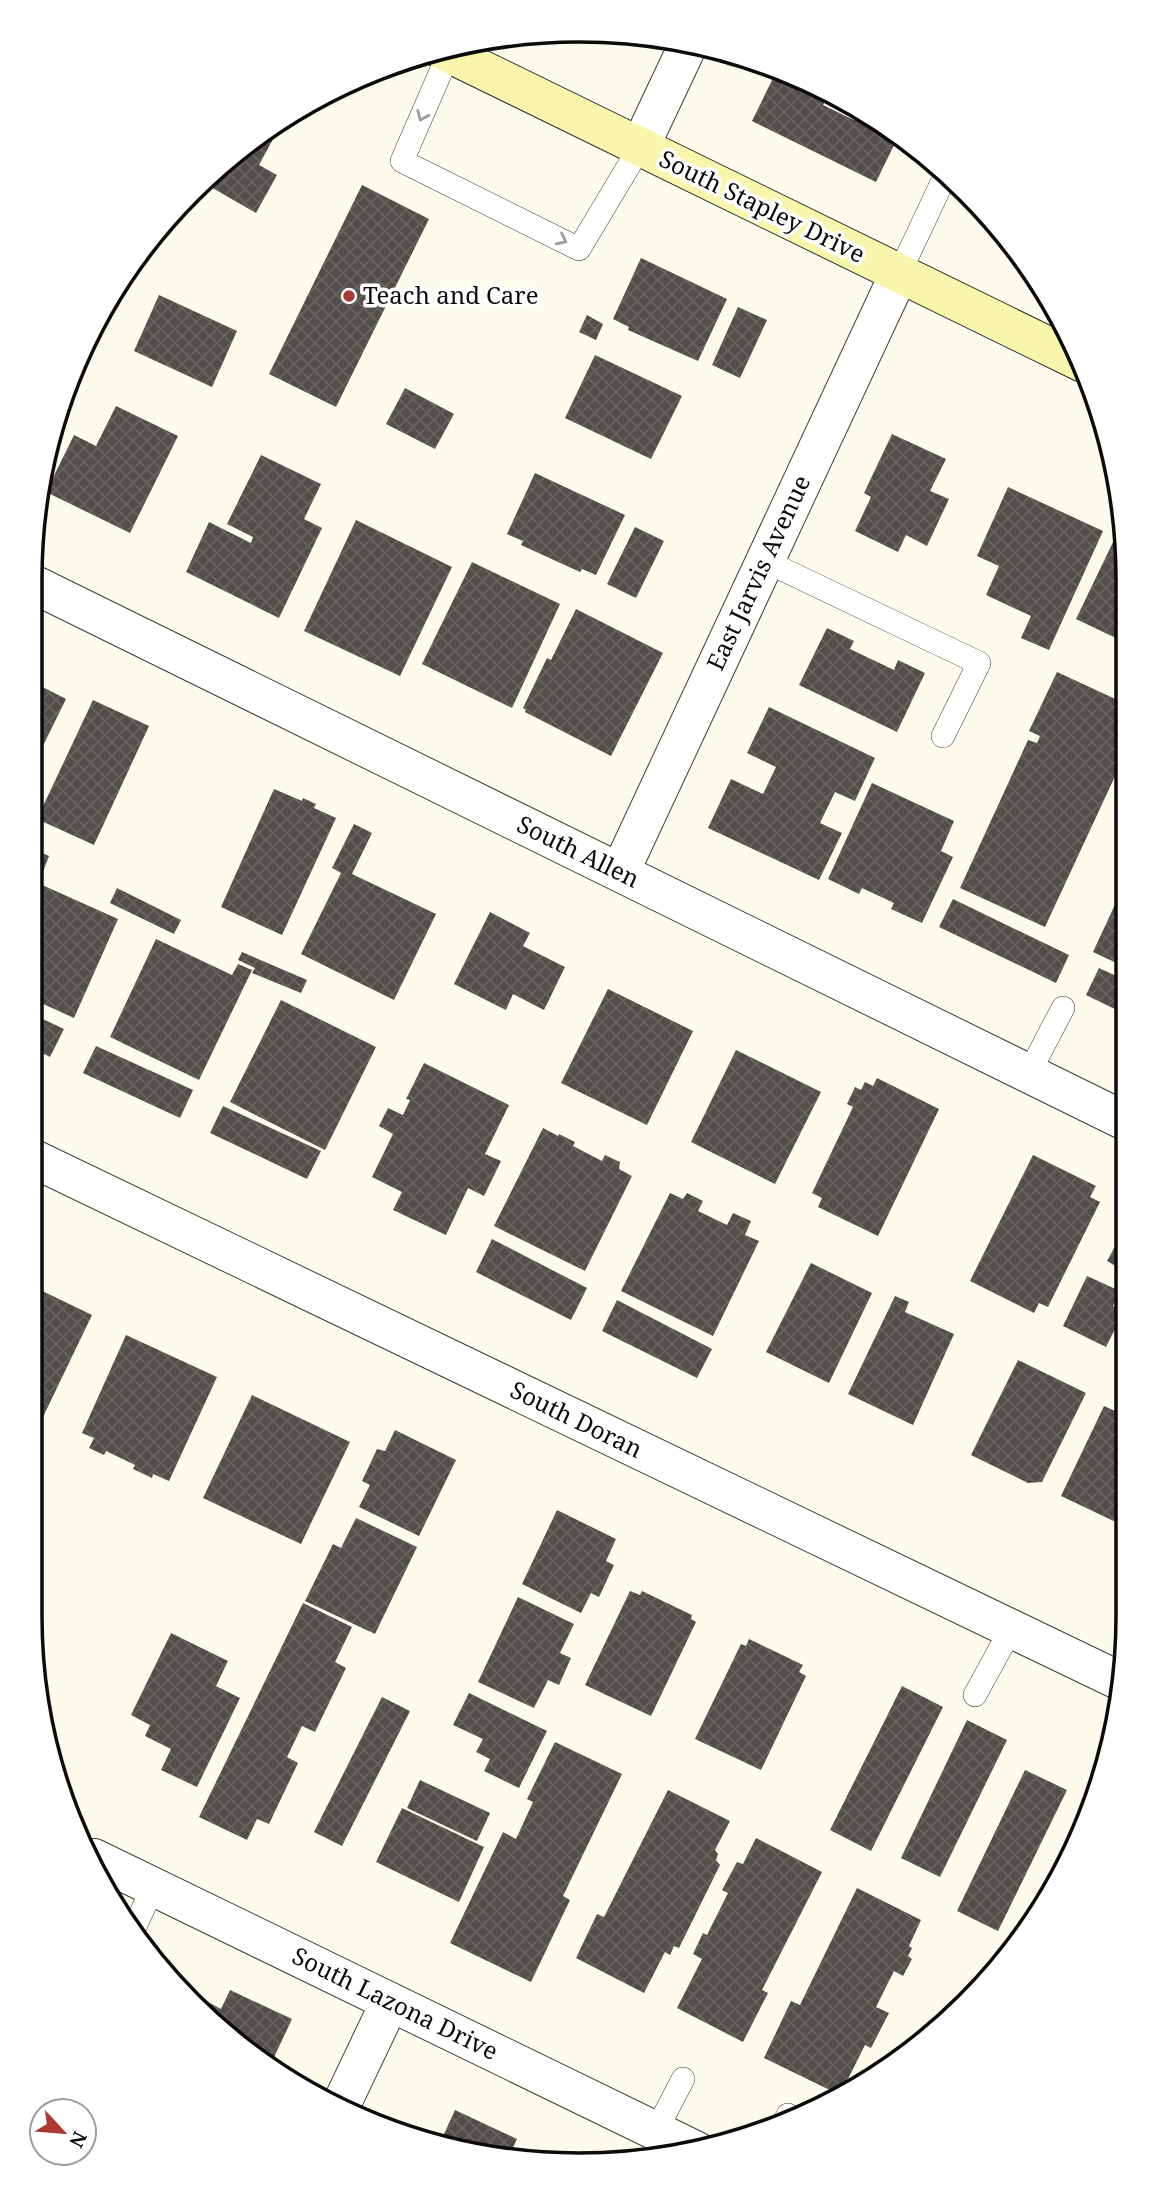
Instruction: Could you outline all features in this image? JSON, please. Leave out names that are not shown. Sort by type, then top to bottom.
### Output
[{"type":"main road","name":"South Stapley Drive","points":[[456,56],[1067,355]]},
{"type":"street","points":[[640,147],[685,52]]},
{"type":"street","name":"East Jarvis Avenue","points":[[620,872],[899,274]]},
{"type":"street","name":"South Allen","points":[[42,588],[1116,1116]]},
{"type":"street","name":"South Doran","points":[[42,1163],[1112,1677]]},
{"type":"street","name":"South Lazona Drive","points":[[101,1862],[390,2002],[669,2144]]},
{"type":"street","points":[[344,2099],[390,2002]]},
{"type":"lane","points":[[442,60],[402,161],[579,249],[640,147]]},
{"type":"lane","points":[[899,274],[942,183]]},
{"type":"lane","points":[[765,561],[979,663],[943,736]]},
{"type":"lane","points":[[1029,1073],[1063,1008]]},
{"type":"lane","points":[[975,1695],[1011,1629]]},
{"type":"lane","points":[[138,1921],[153,1887]]},
{"type":"lane","points":[[669,2144],[682,2079]]},
{"type":"building","points":[[773,78],[825,101],[823,105],[855,118],[894,145],[876,182],[752,121]]},
{"type":"building","points":[[274,138],[259,165],[277,175],[256,213],[212,187]]},
{"type":"building","name":"Teach and Care","points":[[362,185],[429,219],[336,407],[269,374]]},
{"type":"building","points":[[641,258],[727,299],[698,361],[628,330],[629,327],[613,319]]},
{"type":"building","points":[[159,295],[237,331],[212,387],[134,351]]},
{"type":"building","points":[[738,307],[767,320],[740,378],[712,365]]},
{"type":"building","points":[[587,315],[603,324],[596,340],[579,332]]},
{"type":"building","points":[[595,355],[682,396],[651,459],[565,418]]},
{"type":"building","points":[[405,388],[454,414],[435,449],[386,424]]},
{"type":"building","points":[[116,406],[178,436],[130,533],[49,494],[51,482],[74,435],[96,446]]},
{"type":"building","points":[[892,434],[946,459],[930,491],[949,499],[927,546],[906,535],[898,552],[855,531],[871,497],[864,493]]},
{"type":"building","points":[[261,455],[321,484],[304,519],[322,528],[279,618],[186,572],[209,522],[251,543],[253,537],[227,524]]},
{"type":"building","points":[[535,473],[625,515],[596,575],[582,569],[580,572],[521,545],[523,541],[507,534]]},
{"type":"building","points":[[1008,487],[1103,531],[1049,650],[1021,638],[1031,616],[986,595],[999,566],[977,556]]},
{"type":"building","points":[[356,520],[452,567],[400,676],[304,631]]},
{"type":"building","points":[[635,527],[664,541],[636,598],[607,584]]},
{"type":"building","points":[[1114,539],[1116,638],[1076,619]]},
{"type":"building","points":[[472,562],[560,604],[512,708],[422,664]]},
{"type":"building","points":[[576,609],[663,653],[611,756],[525,712],[523,708],[547,658],[551,660]]},
{"type":"building","points":[[827,628],[854,641],[850,649],[894,670],[898,660],[925,673],[897,732],[799,685]]},
{"type":"building","points":[[1057,672],[1116,699],[1116,774],[1045,927],[960,888],[1028,740],[1037,743],[1040,736],[1029,731]]},
{"type":"building","points":[[42,687],[66,699],[42,748]]},
{"type":"building","points":[[93,700],[149,726],[94,845],[42,821],[42,808]]},
{"type":"building","points":[[769,707],[875,758],[855,801],[835,792],[820,823],[842,833],[819,880],[708,828],[731,779],[763,794],[776,767],[747,753]]},
{"type":"building","points":[[872,783],[954,821],[941,851],[953,857],[922,923],[891,909],[894,903],[862,888],[859,894],[828,879]]},
{"type":"building","points":[[274,789],[316,804],[314,808],[336,818],[282,935],[221,907]]},
{"type":"building","points":[[354,824],[372,833],[352,874],[436,914],[394,1000],[301,954],[341,873],[332,868]]},
{"type":"building","points":[[42,853],[49,856],[42,872]]},
{"type":"building","points":[[42,885],[118,919],[74,1018],[42,1003]]},
{"type":"building","points":[[117,888],[181,920],[174,934],[110,903]]},
{"type":"building","points":[[953,899],[1069,955],[1056,983],[939,927]]},
{"type":"building","points":[[1116,902],[1116,963],[1093,952]]},
{"type":"building","points":[[490,912],[530,933],[523,946],[565,967],[544,1010],[513,994],[506,1010],[454,984]]},
{"type":"building","points":[[156,939],[232,975],[238,964],[252,970],[199,1080],[110,1037]]},
{"type":"building","points":[[242,952],[307,980],[301,993],[252,973],[255,968],[238,960]]},
{"type":"building","points":[[1099,968],[1116,976],[1116,1010],[1086,995]]},
{"type":"building","points":[[608,989],[693,1031],[647,1125],[561,1083]]},
{"type":"building","points":[[281,1000],[376,1047],[325,1150],[230,1102]]},
{"type":"building","points":[[42,1019],[64,1029],[50,1057],[42,1053]]},
{"type":"building","points":[[96,1046],[193,1090],[180,1118],[83,1073]]},
{"type":"building","points":[[736,1050],[821,1092],[775,1184],[691,1142]]},
{"type":"building","points":[[424,1063],[509,1105],[485,1154],[501,1161],[484,1196],[468,1188],[446,1235],[393,1210],[402,1192],[372,1177],[393,1134],[379,1126],[388,1108],[403,1115],[410,1100],[406,1099]]},
{"type":"building","points":[[877,1078],[939,1109],[878,1236],[818,1207],[822,1198],[812,1193],[853,1107],[847,1104],[855,1087],[861,1090],[865,1082],[873,1086]]},
{"type":"building","points":[[223,1106],[321,1151],[307,1179],[210,1133]]},
{"type":"building","points":[[543,1128],[575,1142],[573,1146],[602,1161],[605,1155],[620,1162],[619,1169],[632,1176],[585,1271],[494,1226]]},
{"type":"building","points":[[1033,1155],[1096,1186],[1090,1197],[1100,1202],[1048,1307],[1039,1303],[1034,1313],[970,1281]]},
{"type":"building","points":[[670,1193],[683,1199],[687,1193],[703,1201],[698,1211],[727,1225],[733,1213],[751,1221],[745,1235],[759,1241],[713,1336],[621,1291]]},
{"type":"building","points":[[492,1239],[587,1288],[571,1320],[476,1272]]},
{"type":"building","points":[[1116,1244],[1116,1266],[1107,1261]]},
{"type":"building","points":[[811,1263],[872,1293],[829,1383],[766,1352]]},
{"type":"building","points":[[1087,1276],[1116,1289],[1113,1306],[1116,1307],[1116,1327],[1106,1347],[1063,1326]]},
{"type":"building","points":[[42,1291],[92,1315],[42,1417]]},
{"type":"building","points":[[895,1296],[909,1302],[905,1312],[954,1334],[913,1425],[848,1394]]},
{"type":"building","points":[[617,1300],[712,1349],[697,1378],[602,1331]]},
{"type":"building","points":[[126,1335],[217,1377],[169,1481],[153,1474],[152,1478],[133,1469],[135,1465],[106,1451],[104,1455],[89,1448],[94,1438],[82,1433]]},
{"type":"building","points":[[1018,1360],[1086,1393],[1042,1482],[1028,1483],[971,1455]]},
{"type":"building","points":[[252,1395],[350,1442],[301,1544],[203,1498]]},
{"type":"building","points":[[1104,1406],[1116,1411],[1116,1522],[1061,1496]]},
{"type":"building","points":[[395,1430],[456,1460],[419,1536],[359,1507],[370,1485],[362,1481],[377,1449],[385,1451]]},
{"type":"building","points":[[557,1510],[616,1539],[606,1561],[614,1565],[599,1597],[591,1593],[581,1613],[522,1584]]},
{"type":"building","points":[[356,1518],[417,1547],[375,1634],[305,1601],[333,1544],[341,1548]]},
{"type":"building","points":[[630,1591],[640,1595],[642,1591],[692,1615],[691,1619],[696,1622],[651,1716],[585,1685]]},
{"type":"building","points":[[518,1597],[574,1624],[560,1653],[571,1658],[559,1685],[548,1680],[534,1708],[478,1682]]},
{"type":"building","points":[[303,1603],[352,1627],[335,1662],[346,1668],[315,1732],[302,1726],[287,1757],[298,1763],[269,1824],[257,1819],[247,1840],[199,1817]]},
{"type":"building","points":[[171,1633],[228,1661],[216,1686],[240,1698],[197,1787],[161,1770],[171,1749],[145,1736],[150,1725],[131,1715]]},
{"type":"building","points":[[749,1639],[803,1665],[799,1672],[806,1676],[761,1770],[695,1739],[741,1644],[746,1646]]},
{"type":"building","points":[[902,1686],[943,1707],[871,1851],[830,1830]]},
{"type":"building","points":[[469,1693],[547,1731],[519,1788],[484,1771],[490,1759],[476,1752],[483,1739],[453,1725]]},
{"type":"building","points":[[382,1697],[410,1711],[342,1846],[314,1832]]},
{"type":"building","points":[[967,1720],[1007,1740],[940,1877],[901,1858]]},
{"type":"building","points":[[555,1742],[622,1774],[563,1896],[570,1900],[531,1982],[450,1943],[503,1832],[516,1839],[533,1802],[527,1799]]},
{"type":"building","points":[[1025,1770],[1067,1790],[998,1931],[957,1911]]},
{"type":"building","points":[[420,1780],[490,1813],[477,1841],[407,1808]]},
{"type":"building","points":[[668,1790],[730,1821],[715,1850],[718,1854],[716,1860],[720,1865],[679,1948],[674,1946],[670,1955],[665,1952],[644,1993],[576,1958],[597,1914],[604,1917]]},
{"type":"building","points":[[402,1808],[484,1847],[459,1902],[376,1862]]},
{"type":"building","points":[[756,1838],[822,1872],[762,1990],[768,1993],[743,2042],[677,2008],[702,1959],[693,1954],[703,1933],[707,1935],[728,1893],[722,1890],[737,1862],[743,1864]]},
{"type":"building","points":[[857,1888],[921,1920],[909,1946],[912,1948],[908,1956],[912,1959],[903,1976],[894,1971],[876,2007],[889,2013],[871,2048],[865,2045],[847,2081],[830,2090],[764,2058],[791,2001],[800,2005]]},
{"type":"building","points":[[230,1990],[292,2019],[274,2057],[225,2020],[209,2005],[210,2003],[221,2009]]},
{"type":"building","points":[[455,2110],[517,2139],[513,2148],[443,2136]]},
{"type":"place","name":"Teach and Care","points":[[349,296]]}]
